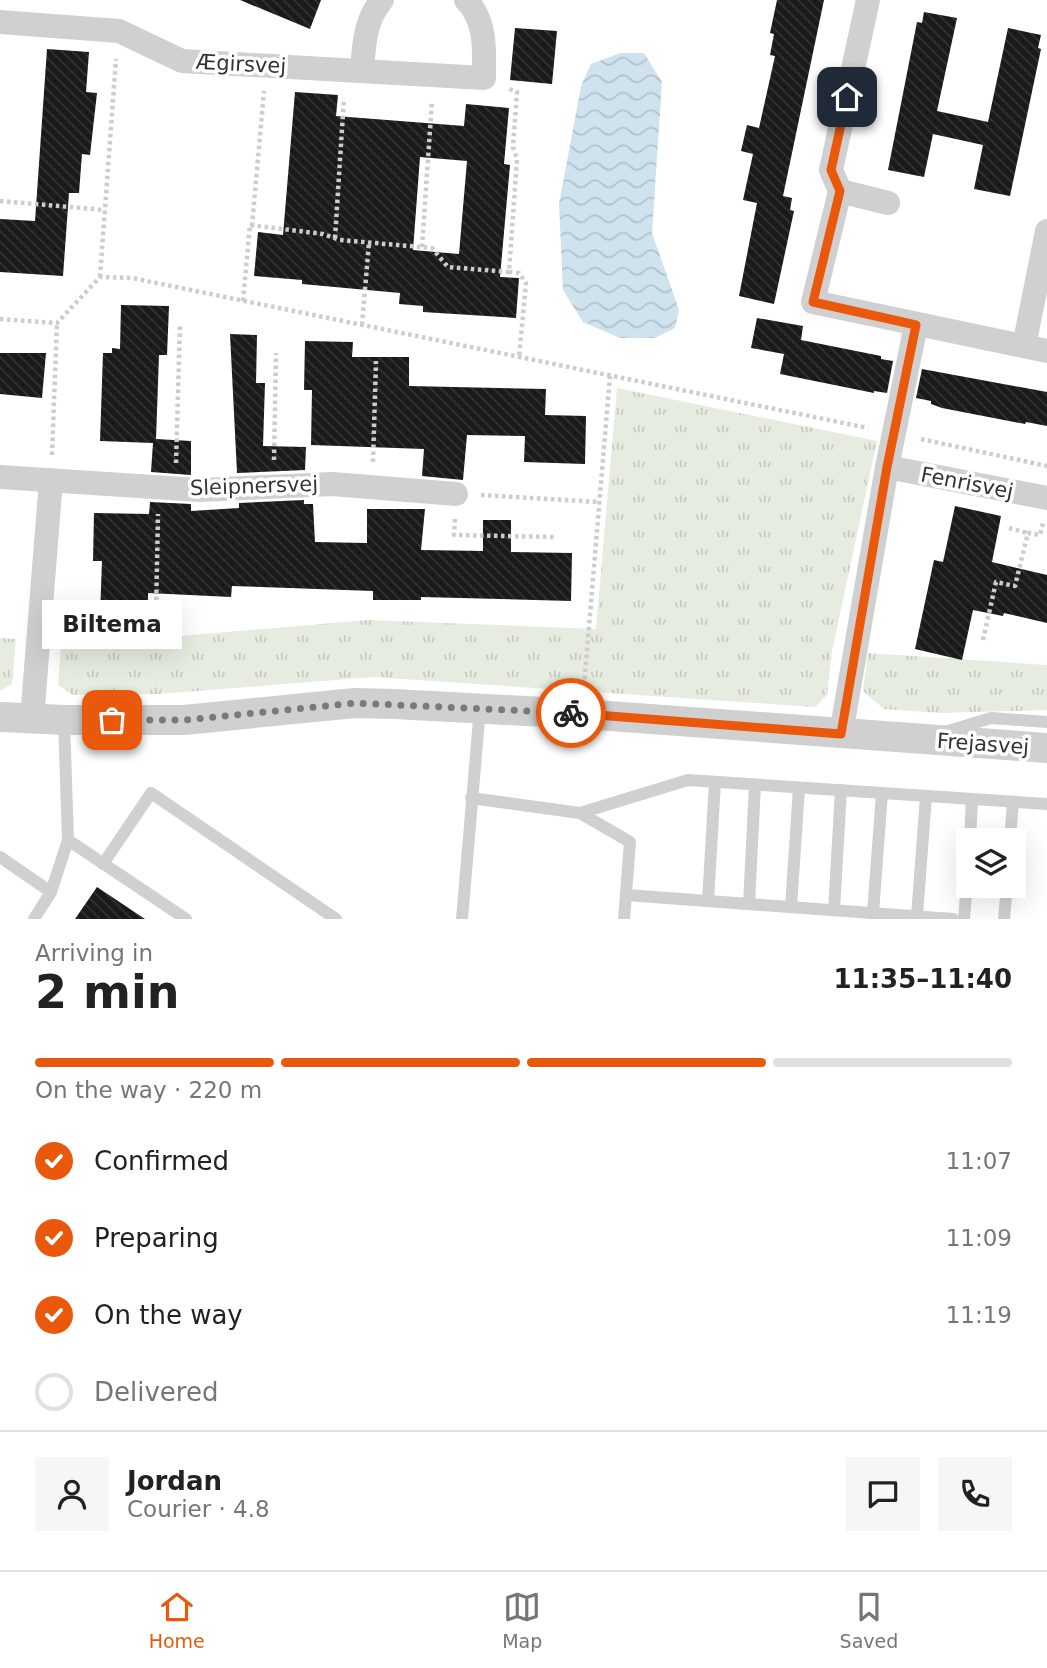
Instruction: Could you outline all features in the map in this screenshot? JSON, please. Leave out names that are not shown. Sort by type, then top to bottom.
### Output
[{"type":"street","points":[[354,70],[369,21],[382,0]]},
{"type":"street","points":[[466,0],[477,14],[483,35],[484,78]]},
{"type":"street","points":[[869,0],[831,170],[840,191],[813,302],[1035,348],[1047,231]]},
{"type":"street","name":"Ægirsvej","points":[[0,22],[118,31],[182,61],[484,78]]},
{"type":"street","points":[[840,191],[888,202]]},
{"type":"street","points":[[841,734],[887,467],[916,325]]},
{"type":"street","name":"Fenrisvej","points":[[887,467],[1046,507]]},
{"type":"street","name":"Sleipnersvej","points":[[0,477],[199,490],[332,484],[456,494]]},
{"type":"street","points":[[32,719],[51,480]]},
{"type":"street","name":"Frejasvej","points":[[0,717],[184,720],[355,703],[582,714],[1047,748]]},
{"type":"lane","points":[[462,919],[480,708]]},
{"type":"lane","name":"Frejasvej","points":[[920,739],[991,718],[1047,722]]},
{"type":"lane","points":[[33,919],[51,892],[68,840],[64,720]]},
{"type":"lane","points":[[580,813],[688,780],[1047,804]]},
{"type":"lane","points":[[708,901],[715,782]]},
{"type":"lane","points":[[749,904],[755,785]]},
{"type":"lane","points":[[791,907],[799,788]]},
{"type":"lane","points":[[834,910],[841,790]]},
{"type":"lane","points":[[103,864],[151,793],[336,919]]},
{"type":"lane","points":[[873,913],[882,793]]},
{"type":"lane","points":[[917,916],[926,796]]},
{"type":"lane","points":[[471,798],[580,813],[630,842],[624,919]]},
{"type":"lane","points":[[971,828],[972,799]]},
{"type":"lane","points":[[1011,828],[1013,802]]},
{"type":"lane","points":[[68,840],[186,919]]},
{"type":"lane","points":[[0,857],[51,892]]},
{"type":"lane","points":[[625,895],[953,919]]},
{"type":"lane","points":[[964,919],[966,898]]},
{"type":"lane","points":[[1004,919],[1006,898]]},
{"type":"path","points":[[51,480],[57,323],[100,277],[118,31]]},
{"type":"path","points":[[243,301],[266,65]]},
{"type":"path","points":[[335,238],[354,70]]},
{"type":"path","points":[[422,247],[433,75]]},
{"type":"path","points":[[484,78],[517,92],[513,147],[517,159],[509,272]]},
{"type":"path","points":[[0,201],[105,210]]},
{"type":"path","points":[[252,226],[432,248],[448,267],[519,273],[526,282],[519,357]]},
{"type":"path","points":[[362,325],[369,242]]},
{"type":"path","points":[[100,277],[132,278],[1047,466]]},
{"type":"path","points":[[0,319],[57,323]]},
{"type":"path","points":[[156,614],[180,324]]},
{"type":"path","points":[[273,486],[276,353]]},
{"type":"path","points":[[373,487],[376,361]]},
{"type":"path","points":[[582,714],[610,376]]},
{"type":"path","points":[[555,537],[454,535],[456,494],[599,502]]},
{"type":"path","points":[[1041,535],[1046,507]]},
{"type":"path","points":[[1009,528],[1047,537]]},
{"type":"path","points":[[983,640],[996,582],[1015,586],[1028,533]]},
{"type":"green space","points":[[617,388],[877,441],[832,651],[827,695],[815,707],[373,677],[158,694],[73,695],[58,685],[61,644],[368,620],[596,629]]},
{"type":"green space","points":[[0,638],[16,639],[12,684],[0,691]]},
{"type":"green space","points":[[868,653],[1047,665],[1047,710],[941,713],[884,709],[863,691]]},
{"type":"water","points":[[620,53],[644,53],[662,82],[652,233],[679,310],[675,328],[655,338],[620,338],[583,322],[563,290],[559,204],[581,86],[591,64]]},
{"type":"building","points":[[240,0],[321,0],[310,29]]},
{"type":"building","points":[[777,0],[824,0],[783,196],[792,198],[790,210],[794,211],[774,304],[739,296],[757,203],[743,200],[753,154],[741,151],[747,125],[759,128],[775,56],[770,55],[774,34],[770,33]]},
{"type":"building","points":[[924,12],[957,18],[937,111],[988,122],[1008,28],[1041,35],[1038,48],[1041,49],[1010,196],[974,189],[983,145],[933,134],[924,177],[888,170],[917,22],[922,23]]},
{"type":"building","points":[[515,28],[557,31],[552,84],[510,80]]},
{"type":"building","points":[[47,49],[89,52],[86,92],[97,93],[90,155],[82,154],[79,193],[69,193],[63,276],[0,272],[0,219],[35,221]]},
{"type":"building","points":[[295,92],[338,95],[336,116],[464,126],[466,104],[509,108],[504,164],[510,165],[500,277],[519,278],[516,318],[423,312],[423,306],[399,304],[400,293],[302,284],[302,280],[254,276],[258,232],[283,235]],"holes":[[[420,157],[467,161],[459,254],[413,250]]]},
{"type":"building","points":[[121,305],[169,306],[167,355],[159,355],[156,439],[191,441],[191,475],[151,472],[153,443],[100,441],[103,353],[112,353],[112,348],[120,349]]},
{"type":"building","points":[[757,318],[803,326],[801,340],[881,356],[881,359],[893,361],[887,393],[874,393],[780,374],[784,354],[751,348]]},
{"type":"building","points":[[230,334],[257,335],[256,383],[265,383],[263,446],[306,447],[305,470],[237,473]]},
{"type":"building","points":[[305,341],[353,342],[352,357],[409,357],[409,386],[546,389],[545,415],[586,416],[585,464],[524,462],[525,436],[467,435],[463,480],[422,476],[424,449],[311,445],[312,390],[304,390]]},
{"type":"building","points":[[0,353],[46,353],[42,398],[0,394]]},
{"type":"building","points":[[922,369],[1047,392],[1047,426],[942,408],[931,404],[931,401],[916,398]]},
{"type":"building","points":[[304,500],[304,504],[313,504],[315,542],[367,543],[367,509],[425,509],[421,550],[483,551],[483,520],[511,520],[511,552],[572,553],[571,601],[421,597],[421,600],[373,600],[373,591],[232,586],[231,597],[148,593],[148,617],[100,616],[102,561],[93,561],[94,513],[149,514],[150,502],[191,504],[191,511],[239,508],[239,503]]},
{"type":"building","points":[[955,506],[1001,516],[992,562],[1047,575],[1047,623],[1004,613],[1003,616],[973,610],[962,660],[915,649],[934,560],[943,562]]},
{"type":"building","points":[[97,887],[145,919],[75,919]]},
{"type":"way so far","points":[[112,720],[184,720],[355,703],[571,713]]},
{"type":"place","name":"Biltema","points":[[112,720]]},
{"type":"route","points":[[571,713],[841,734],[887,467],[916,325],[813,302],[840,191],[831,170],[847,97]]}]
